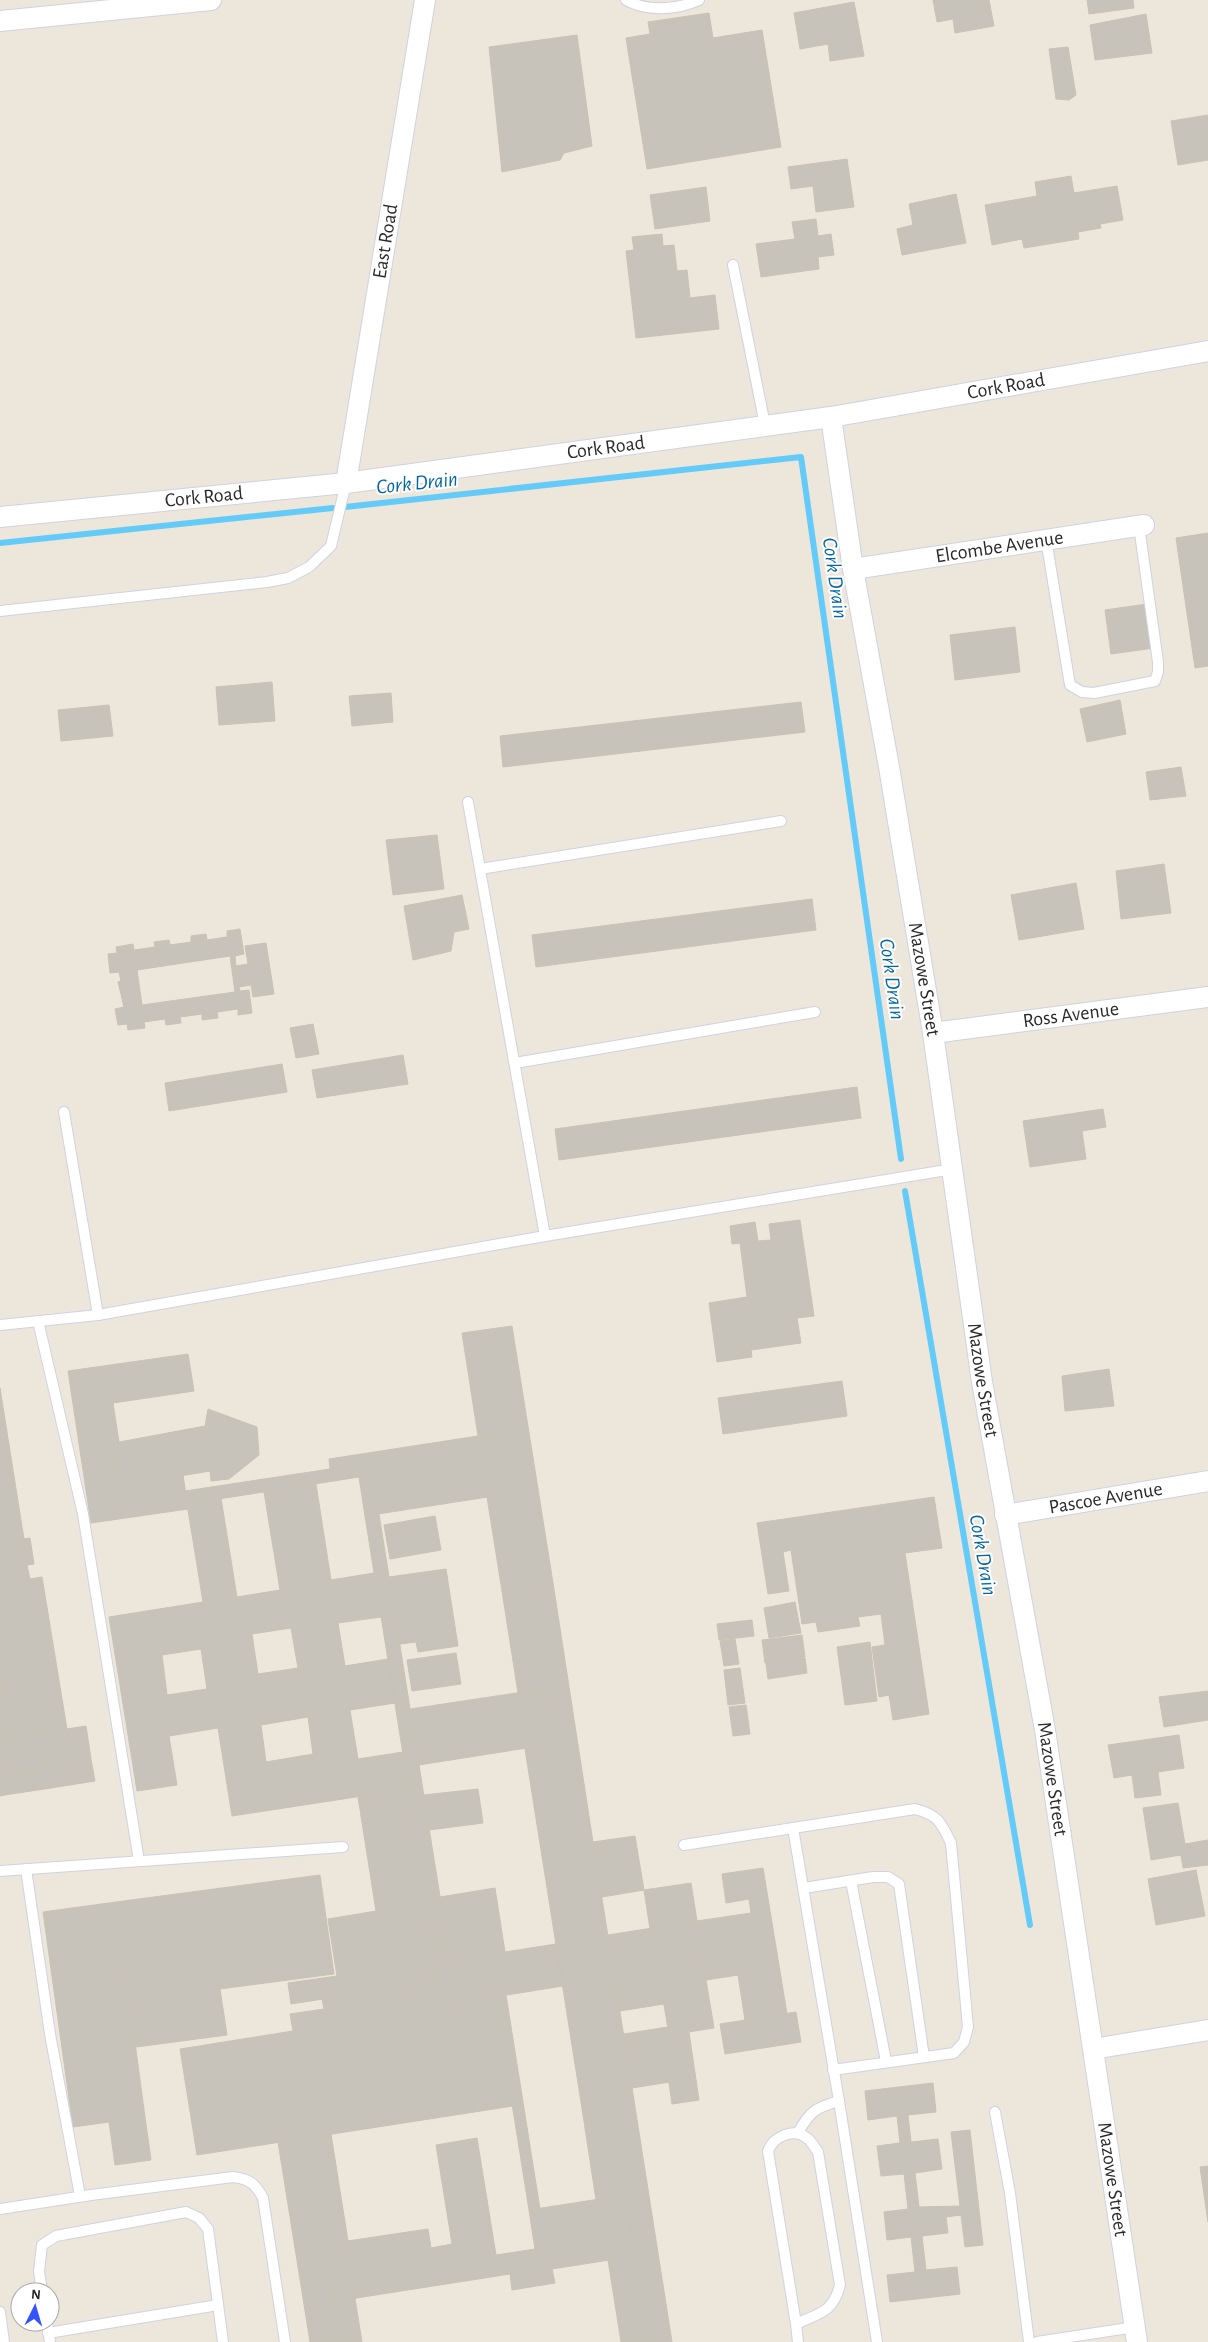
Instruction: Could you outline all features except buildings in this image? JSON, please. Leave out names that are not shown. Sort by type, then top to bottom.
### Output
[{"type":"street","points":[[0,21],[211,0]]},
{"type":"street","name":"East Road","points":[[346,483],[425,0]]},
{"type":"street","name":"Cork Road","points":[[0,517],[346,483],[831,417],[1208,351]]},
{"type":"street","name":"Mazowe Street","points":[[831,417],[853,569],[888,758],[933,1033],[982,1382],[1045,1730],[1136,2334]]},
{"type":"street","name":"Elcombe Avenue","points":[[853,569],[1142,525]]},
{"type":"street","name":"Ross Avenue","points":[[933,1033],[1208,997]]},
{"type":"street","name":"Pascoe Avenue","points":[[1005,1515],[1208,1481]]},
{"type":"street","points":[[1093,2049],[1208,2030]]},
{"type":"lane","points":[[626,0],[634,5],[654,9],[699,0]]},
{"type":"lane","points":[[733,265],[765,425]]},
{"type":"lane","points":[[0,611],[267,582],[288,578],[310,567],[331,546],[346,483]]},
{"type":"lane","points":[[1046,539],[1070,685],[1082,692],[1094,692],[1155,681],[1158,672],[1142,525]]},
{"type":"lane","points":[[468,802],[516,1063],[545,1236]]},
{"type":"lane","points":[[480,868],[781,821]]},
{"type":"lane","points":[[516,1063],[815,1012]]},
{"type":"lane","points":[[64,1112],[98,1315]]},
{"type":"lane","points":[[0,1325],[98,1315],[545,1236],[953,1169]]},
{"type":"lane","points":[[38,1321],[83,1514],[139,1861]]},
{"type":"lane","points":[[684,1845],[915,1810],[932,1814],[943,1825],[951,1843],[968,2027],[964,2042],[954,2053],[886,2061],[833,2070]]},
{"type":"lane","points":[[794,1828],[833,2070],[840,2101],[876,2342]]},
{"type":"lane","points":[[0,1871],[343,1847]]},
{"type":"lane","points":[[26,1869],[50,2034],[80,2196]]},
{"type":"lane","points":[[804,1888],[888,1877],[899,1884],[924,2057]]},
{"type":"lane","points":[[851,1881],[886,2061]]},
{"type":"lane","points":[[798,2133],[808,2114],[824,2105],[840,2101]]},
{"type":"lane","points":[[995,2112],[1010,2193],[1029,2342]]},
{"type":"lane","points":[[796,2324],[828,2308],[836,2301],[840,2286],[818,2152],[809,2139],[798,2133],[780,2136],[771,2142],[768,2151],[798,2342]]},
{"type":"lane","points":[[0,2209],[80,2196],[233,2177],[249,2179],[258,2188],[263,2198],[285,2342]]},
{"type":"lane","points":[[41,2282],[39,2271],[42,2245],[56,2236],[186,2212],[199,2218],[208,2229],[223,2342]]},
{"type":"lane","points":[[60,2330],[218,2305]]},
{"type":"lane","points":[[0,2312],[4,2342]]},
{"type":"lane","points":[[1037,2342],[1136,2334]]},
{"type":"waterway","name":"Cork Drain","points":[[345,507],[801,457],[901,1159]]},
{"type":"waterway","name":"Cork Drain","points":[[0,543],[333,508]]},
{"type":"waterway","name":"Cork Drain","points":[[905,1191],[1030,1925]]}]
